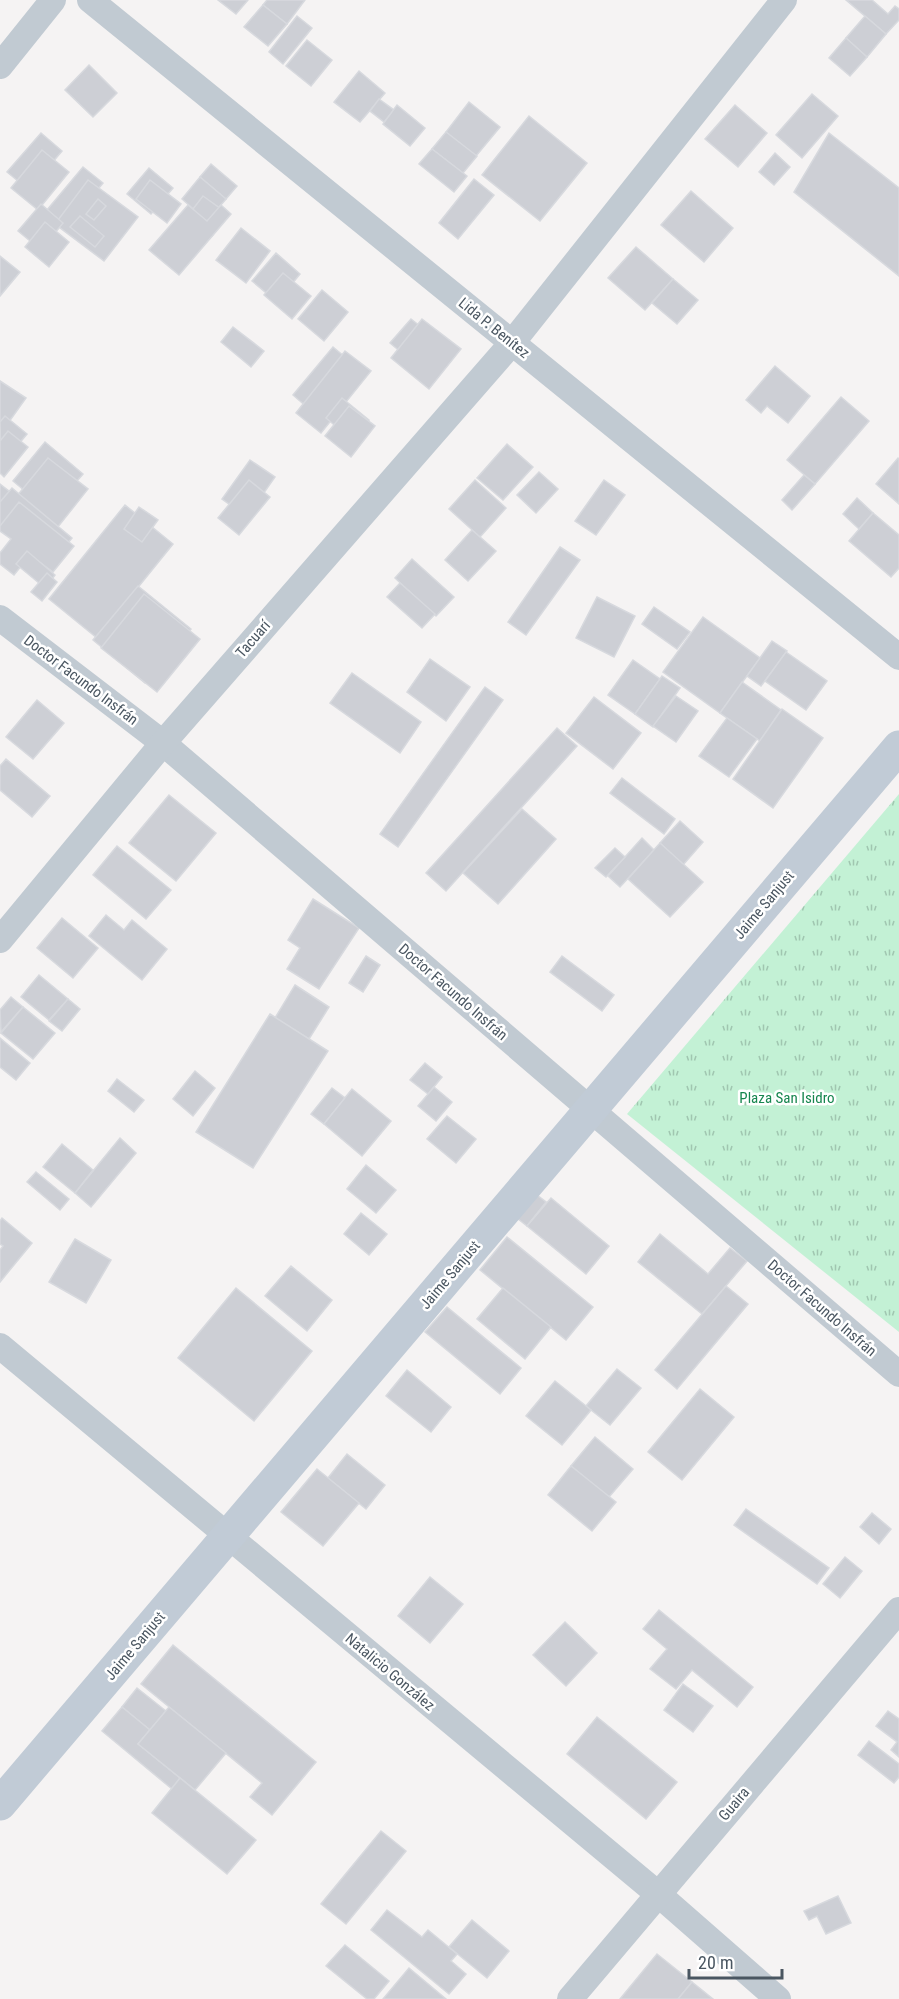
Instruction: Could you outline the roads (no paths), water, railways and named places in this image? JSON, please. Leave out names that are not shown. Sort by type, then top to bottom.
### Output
[{"type":"main road","name":"Jaime Sanjust","points":[[0,1804],[899,747]]},
{"type":"street","points":[[0,66],[53,0]]},
{"type":"street","name":"Lida P. Benítez","points":[[90,0],[899,657]]},
{"type":"street","name":"Tacuarí","points":[[0,940],[163,743],[512,343],[784,0]]},
{"type":"street","name":"Doctor Facundo Insfrán","points":[[0,618],[163,743],[899,1374]]},
{"type":"street","name":"Natalicio González","points":[[0,1346],[658,1894],[778,1999]]},
{"type":"street","name":"Guaira","points":[[570,1999],[899,1610]]},
{"type":"park label","name":"Plaza San Isidro","points":[[787,1098]]}]
